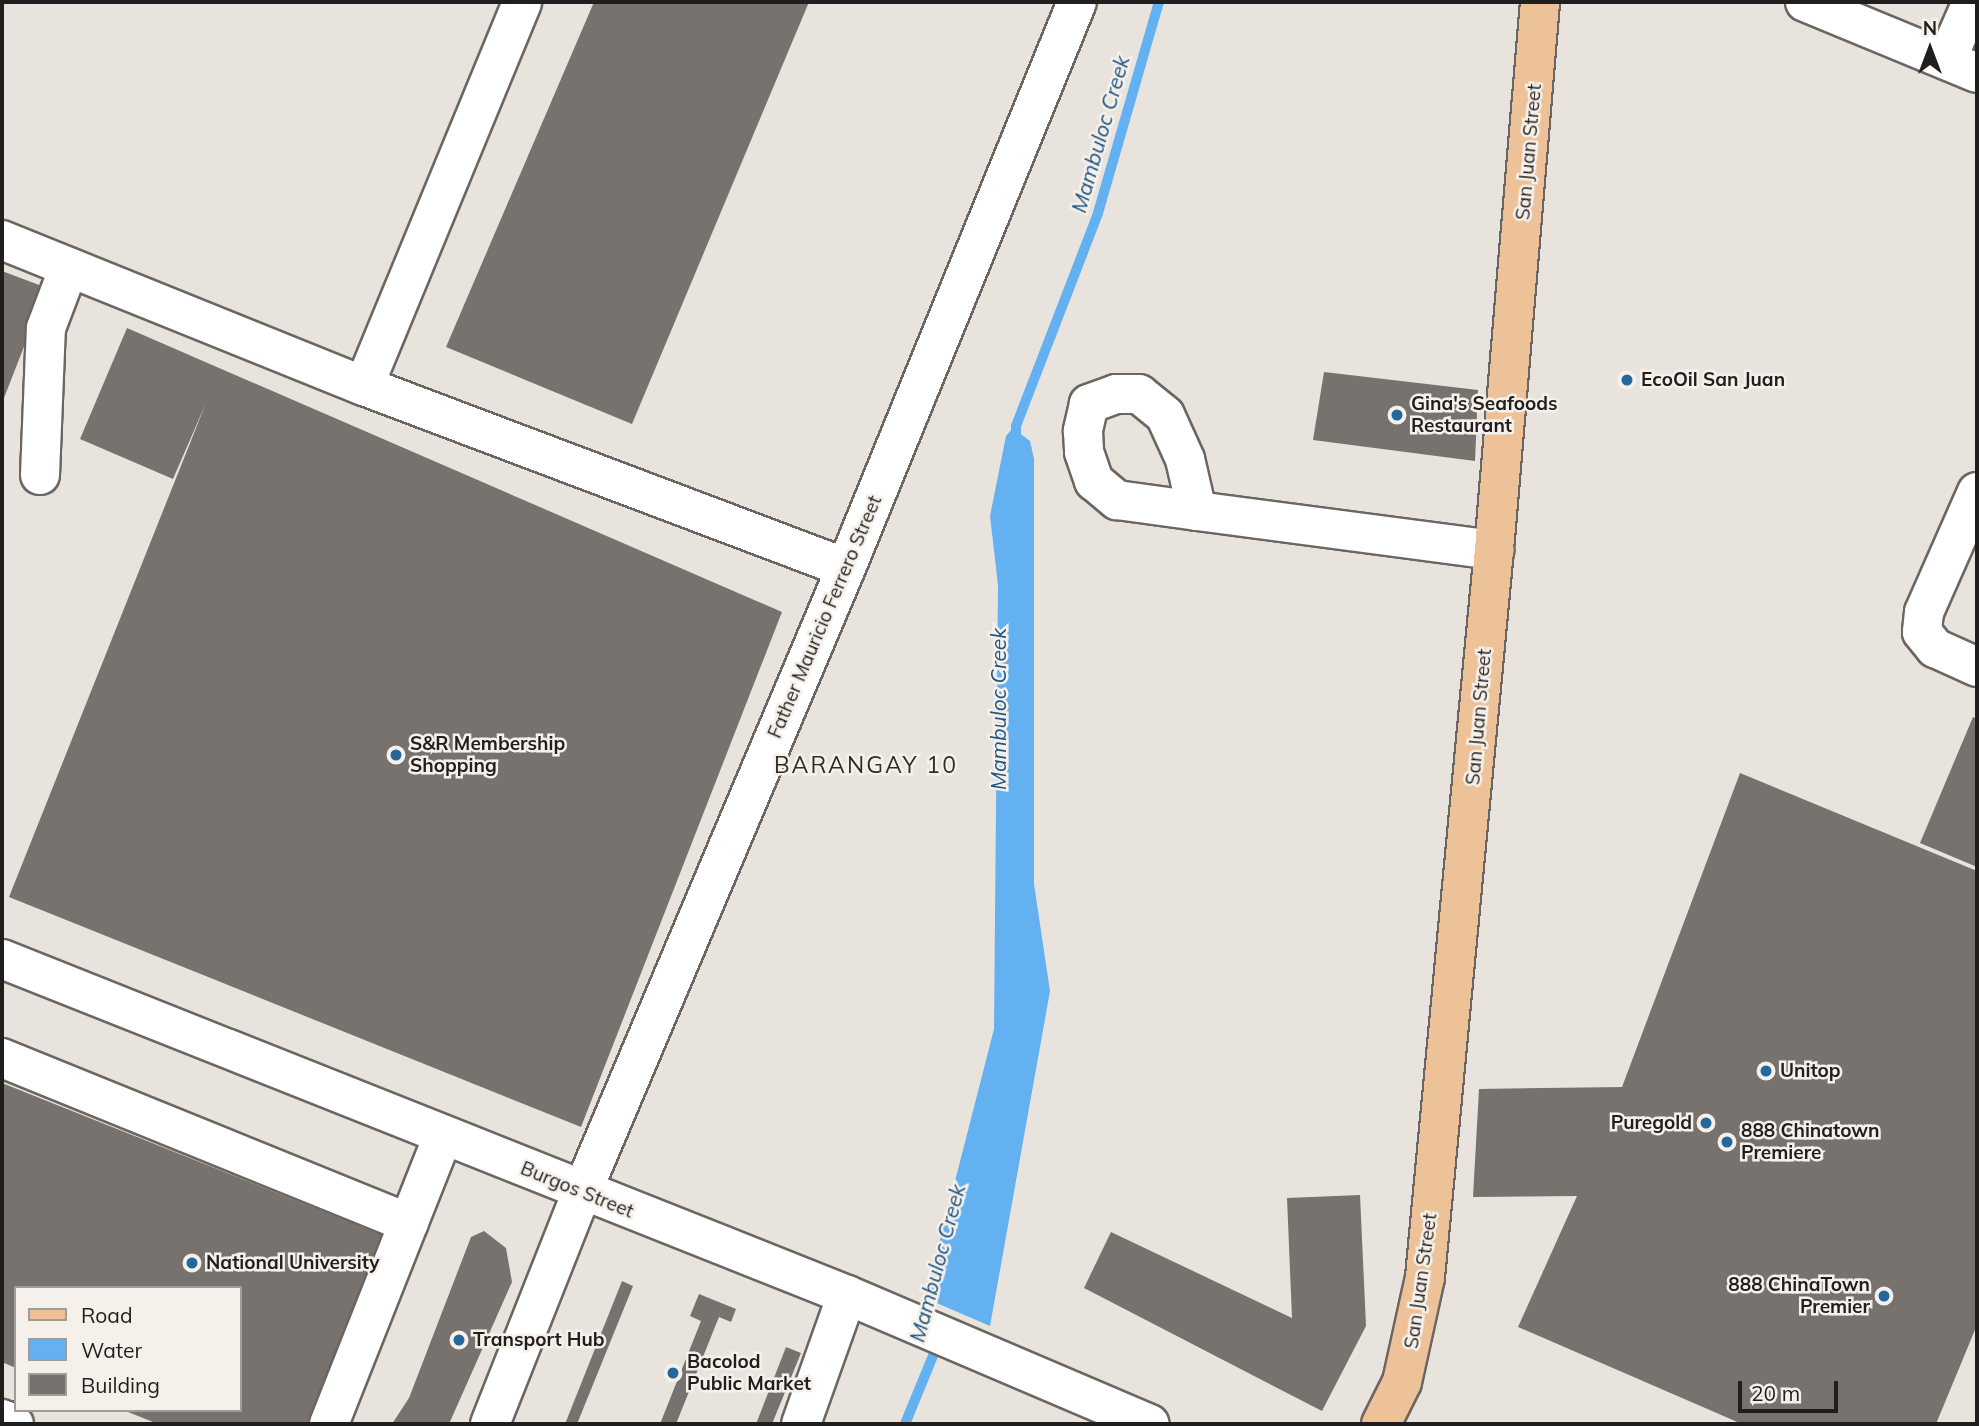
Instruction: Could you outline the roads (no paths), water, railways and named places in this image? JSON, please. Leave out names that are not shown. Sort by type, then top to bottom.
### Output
[{"type":"main road","name":"San Juan Street","points":[[1381,1424],[1402,1382],[1425,1277],[1494,550],[1540,2]]},
{"type":"street","points":[[364,386],[522,2]]},
{"type":"street","name":"Father Mauricio Ferrero Street","points":[[490,1424],[582,1192],[846,568],[1077,2]]},
{"type":"street","points":[[1804,2],[1962,66],[1972,2]]},
{"type":"street","points":[[2,240],[364,386],[846,568]]},
{"type":"street","points":[[40,475],[46,328],[69,267]]},
{"type":"street","points":[[1977,492],[1924,612],[1922,632],[1935,648],[1977,667]]},
{"type":"street","points":[[1196,511],[1494,550]]},
{"type":"street","name":"Burgos Street","points":[[2,959],[582,1192],[847,1295],[981,1356],[1150,1424]]},
{"type":"street","points":[[2,1058],[409,1223]]},
{"type":"street","points":[[329,1424],[443,1136]]},
{"type":"street","points":[[801,1424],[847,1295]]},
{"type":"street","points":[[2,1419],[14,1424]]},
{"type":"water","points":[[1013,428],[1030,441],[1034,459],[1034,884],[1050,991],[990,1326],[925,1298],[994,1029],[998,585],[990,516],[1006,436]]},
{"type":"waterway","name":"Mambuloc Creek","points":[[1016,443],[1016,426],[1098,213],[1159,2]]},
{"type":"waterway","name":"Mambuloc Creek","points":[[905,1424],[939,1341]]},
{"type":"place","name":"EcoOil San Juan","points":[[1627,380]]},
{"type":"place","name":"Gina's Seafoods Restaurant","points":[[1397,415]]},
{"type":"place","name":"S&R Membership Shopping","points":[[396,755]]},
{"type":"place","name":"Unitop","points":[[1766,1071]]},
{"type":"place","name":"Puregold","points":[[1706,1123]]},
{"type":"place","name":"888 Chinatown Premiere","points":[[1727,1142]]},
{"type":"place","name":"National University","points":[[192,1263]]},
{"type":"place","name":"888 ChinaTown Premier","points":[[1884,1296]]},
{"type":"place","name":"Transport Hub","points":[[459,1340]]},
{"type":"place","name":"Bacolod Public Market","points":[[673,1373]]},
{"type":"district","name":"BARANGAY 10","points":[[866,765]]}]
